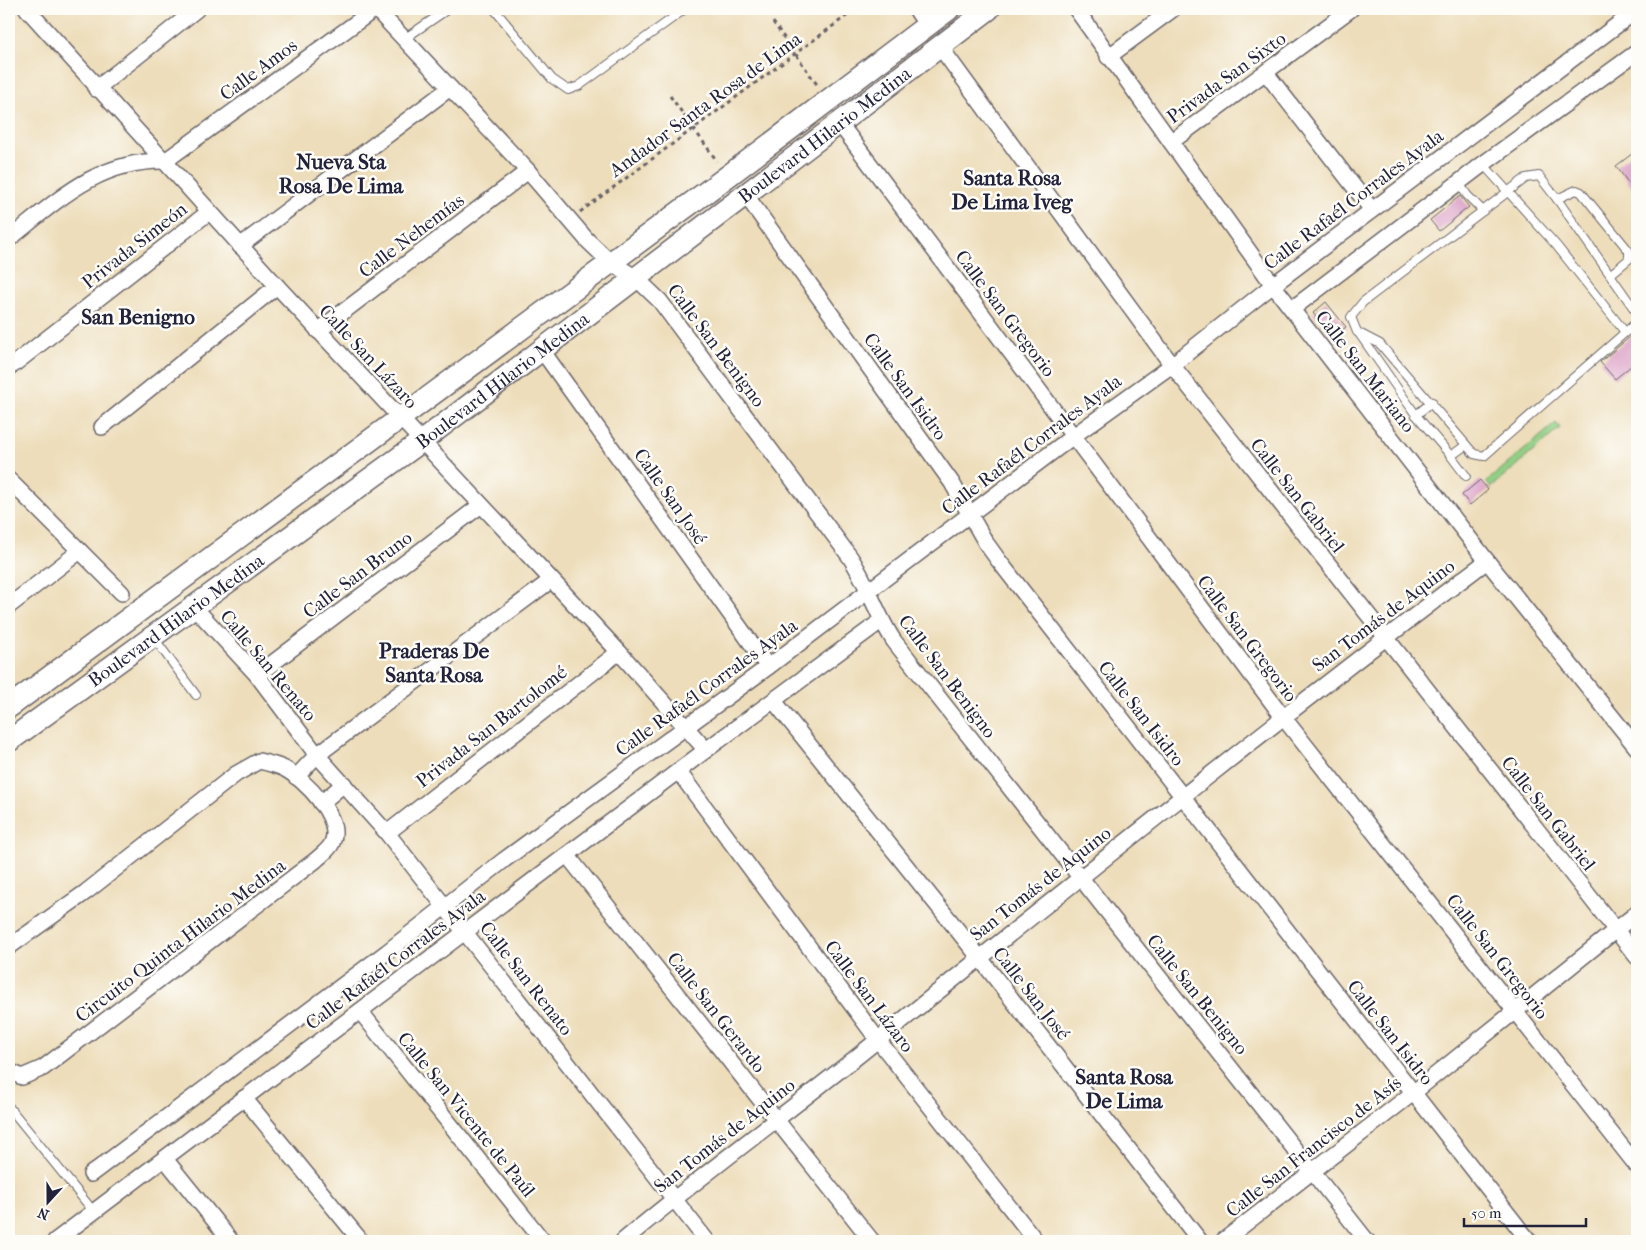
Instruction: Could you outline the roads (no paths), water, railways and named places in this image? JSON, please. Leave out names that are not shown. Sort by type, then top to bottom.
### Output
[{"type":"main road","name":"Boulevard Hilario Medina","points":[[9,707],[728,176],[827,99],[949,9]]},
{"type":"main road","name":"Boulevard Hilario Medina","points":[[9,740],[422,441],[635,276],[941,48],[989,9]]},
{"type":"street","name":"Calle San Lázaro","points":[[27,9],[240,246],[550,581],[619,652],[706,750]]},
{"type":"street","points":[[96,88],[197,9]]},
{"type":"street","name":"Calle San Benigno","points":[[375,9],[528,171],[570,220],[610,262],[635,276],[649,288],[666,309],[850,557],[869,590],[881,621],[1080,878],[1314,1171],[1367,1241]]},
{"type":"street","name":"Calle Amos","points":[[165,162],[375,9]]},
{"type":"street","points":[[916,9],[928,26]]},
{"type":"street","name":"Calle San Mariano","points":[[1076,9],[1108,57],[1273,285],[1486,561],[1637,748]]},
{"type":"street","points":[[1108,57],[1173,9]]},
{"type":"street","name":"Privada San Sixto","points":[[1171,142],[1351,9]]},
{"type":"street","name":"Calle Rafaél Corrales Ayala","points":[[91,1174],[387,952],[444,906],[768,667],[1072,437],[1172,366],[1273,285],[1637,10]]},
{"type":"street","name":"Calle San Gabriel","points":[[941,48],[1172,366],[1637,957]]},
{"type":"street","points":[[1292,308],[1483,164],[1637,52]]},
{"type":"street","points":[[1266,73],[1372,210]]},
{"type":"street","points":[[240,246],[450,88]]},
{"type":"street","name":"Calle San Gregorio","points":[[840,124],[1283,717],[1637,1166]]},
{"type":"street","points":[[9,240],[65,194],[91,179],[141,161],[165,162]]},
{"type":"street","name":"Calle Nehemías","points":[[318,331],[528,171]]},
{"type":"street","name":"Calle San Isidro","points":[[745,194],[952,483],[971,513],[986,544],[1529,1241]]},
{"type":"street","name":"Privada Simeón","points":[[12,365],[209,212]]},
{"type":"street","points":[[102,427],[277,286]]},
{"type":"street","name":"Calle San José","points":[[542,348],[768,667]]},
{"type":"street","points":[[9,480],[122,593]]},
{"type":"street","name":"Calle San Bruno","points":[[257,675],[481,506]]},
{"type":"street","points":[[9,606],[80,551]]},
{"type":"street","name":"San Tomás de Aquino","points":[[623,1241],[673,1199],[878,1040],[978,957],[1181,796],[1486,561]]},
{"type":"street","points":[[296,777],[317,755],[550,581]]},
{"type":"street","name":"Calle San Renato","points":[[194,607],[257,675],[317,755],[387,832],[707,1241]]},
{"type":"street","name":"Calle Rafaél Corrales Ayala","points":[[55,1241],[678,771],[881,621]]},
{"type":"street","name":"Privada San Bartolomé","points":[[387,832],[619,652]]},
{"type":"street","name":"Calle San José","points":[[774,701],[978,957],[1200,1241]]},
{"type":"street","name":"Circuito Quinta Hilario Medina","points":[[9,947],[86,892],[247,766],[259,761],[272,764],[296,777],[321,803],[334,823],[332,843],[316,860],[43,1068],[22,1077],[9,1071]]},
{"type":"street","name":"Calle San Lázaro","points":[[678,771],[878,1040],[1036,1241]]},
{"type":"street","points":[[321,803],[344,784]]},
{"type":"street","name":"Calle San Gerardo","points":[[567,855],[872,1241]]},
{"type":"street","name":"Calle San Francisco de Asís","points":[[1223,1241],[1414,1093],[1637,913]]},
{"type":"street","name":"Calle San Vicente de Paúl","points":[[360,1012],[543,1241]]},
{"type":"street","points":[[244,1098],[361,1241]]},
{"type":"street","points":[[165,1159],[227,1240]]},
{"type":"lane","points":[[404,39],[448,9]]},
{"type":"lane","points":[[494,9],[552,79],[568,90],[579,86],[685,9]]},
{"type":"lane","points":[[1483,164],[1556,245],[1625,332]]},
{"type":"lane","points":[[1466,476],[1416,415],[1357,332],[1351,317],[1363,302],[1526,178],[1539,176],[1637,313]]},
{"type":"lane","points":[[1459,183],[1467,195],[1483,211]]},
{"type":"lane","points":[[1557,199],[1576,190],[1581,192],[1592,202],[1629,250],[1629,259],[1610,274]]},
{"type":"lane","points":[[1357,332],[1380,344],[1432,402],[1466,444],[1479,456],[1490,453],[1637,322]]},
{"type":"lane","points":[[1370,351],[1380,344]]},
{"type":"lane","points":[[1392,381],[1404,371]]},
{"type":"lane","points":[[1416,415],[1432,402]]},
{"type":"lane","points":[[1451,456],[1466,444]]},
{"type":"lane","points":[[153,637],[196,695]]},
{"type":"lane","points":[[9,1107],[94,1212]]},
{"type":"district","name":"Nueva Sta Rosa De Lima","points":[[341,174]]},
{"type":"district","name":"Santa Rosa De Lima Iveg","points":[[1012,190]]},
{"type":"district","name":"San Benigno","points":[[138,317]]},
{"type":"district","name":"Praderas De Santa Rosa","points":[[434,663]]},
{"type":"district","name":"Santa Rosa De Lima","points":[[1124,1089]]}]
